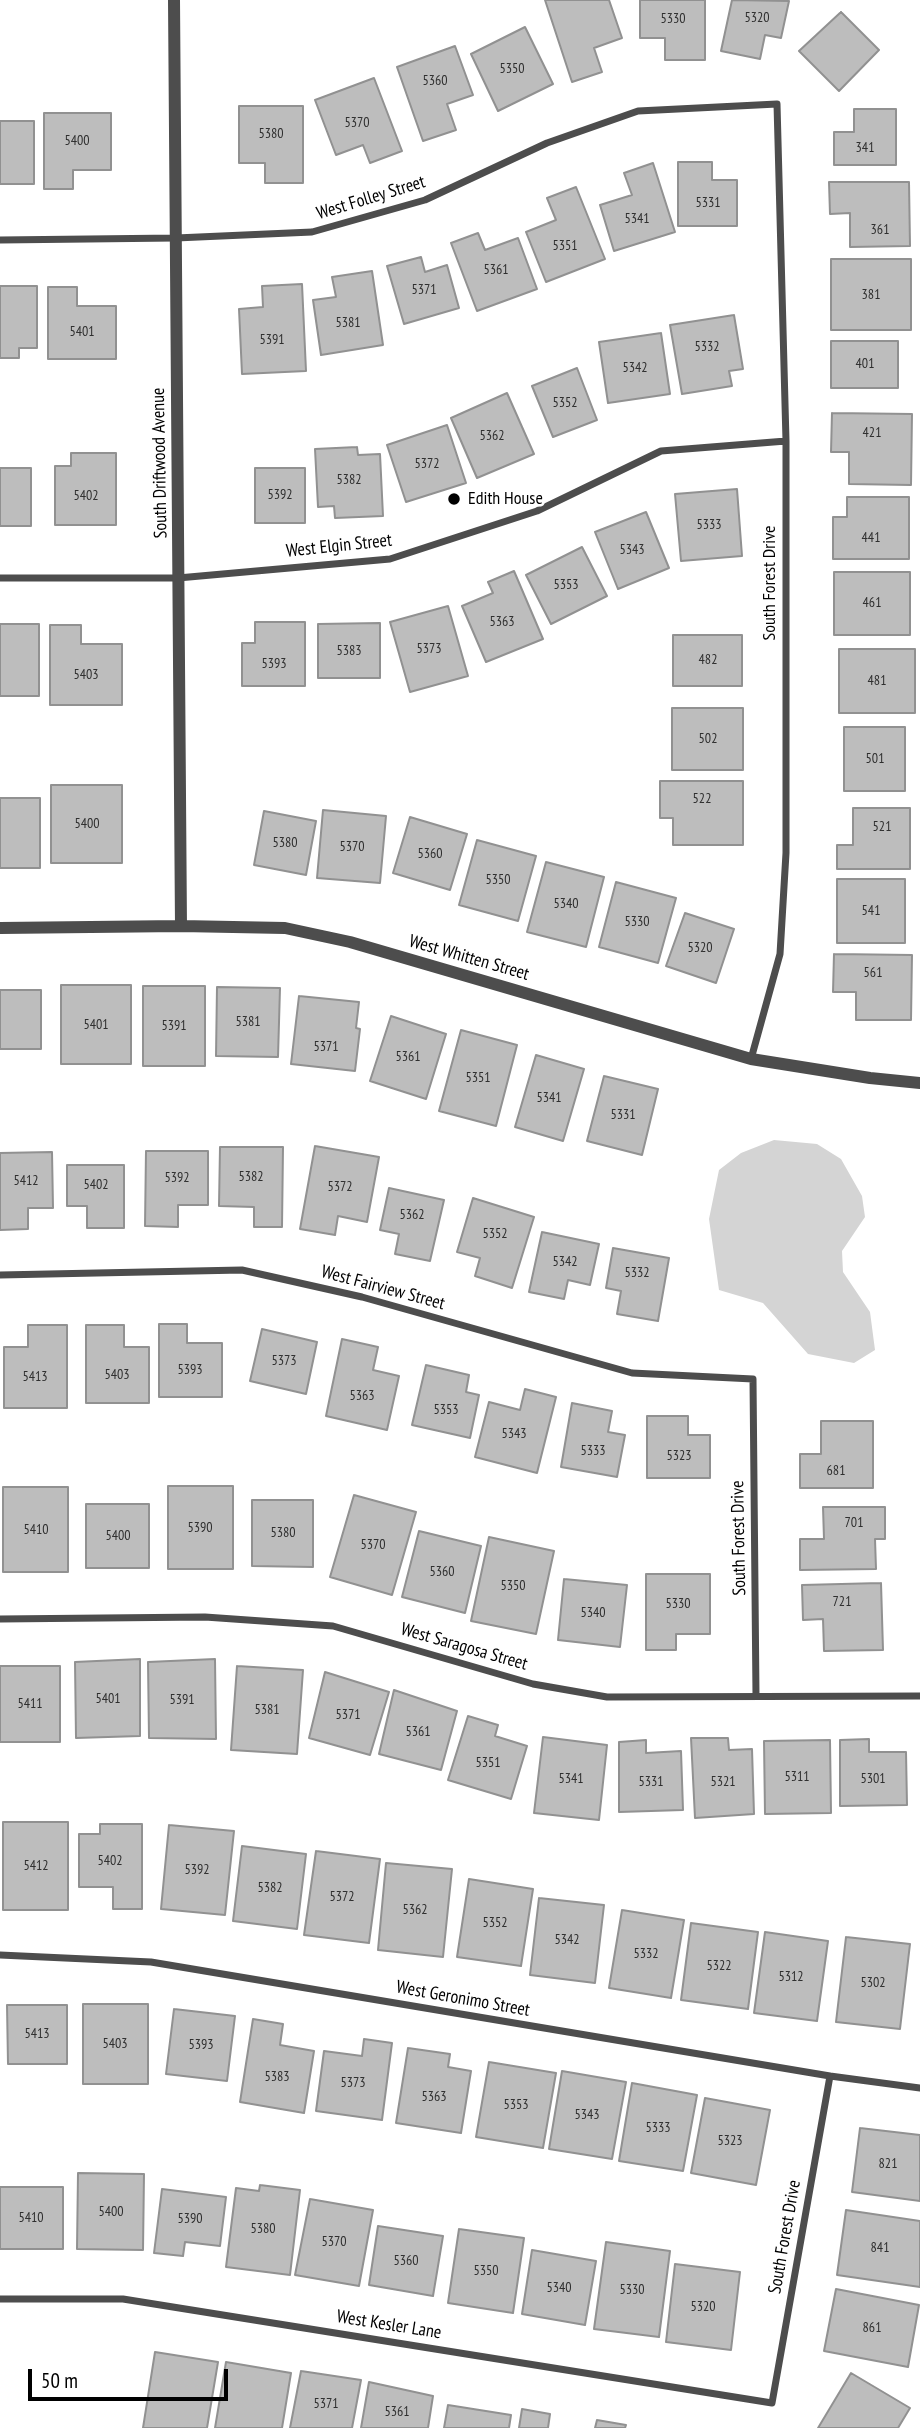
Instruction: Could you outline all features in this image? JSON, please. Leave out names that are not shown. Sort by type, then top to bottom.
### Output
[{"type":"street","name":"South Driftwood Avenue","points":[[174,0],[181,926]]},
{"type":"street","name":"West Folley Street","points":[[0,240],[176,238],[312,232],[425,200],[547,143],[638,111],[777,104]]},
{"type":"street","name":"South Forest Drive","points":[[751,1059],[780,954],[786,853],[786,441],[777,104]]},
{"type":"street","name":"West Elgin Street","points":[[0,578],[178,578],[390,559],[537,511],[661,451],[786,441]]},
{"type":"street","name":"West Whitten Street","points":[[0,928],[285,928],[350,942],[751,1059],[920,1083]]},
{"type":"street","name":"West Fairview Street","points":[[0,1275],[242,1270],[362,1297],[632,1373],[753,1379]]},
{"type":"street","name":"South Forest Drive","points":[[753,1379],[756,1696]]},
{"type":"street","name":"West Saragosa Street","points":[[0,1619],[205,1617],[332,1626],[533,1684],[607,1696],[920,1696]]},
{"type":"street","name":"West Geronimo Street","points":[[0,1955],[151,1962],[830,2076],[920,2088]]},
{"type":"street","name":"South Forest Drive","points":[[772,2403],[830,2076]]},
{"type":"street","name":"West Kesler Lane","points":[[0,2299],[123,2298],[772,2403]]},
{"type":"shaded area","points":[[774,1140],[817,1144],[841,1159],[862,1196],[865,1217],[842,1251],[843,1272],[870,1312],[875,1350],[854,1363],[808,1354],[763,1303],[719,1290],[709,1219],[719,1170],[741,1153]]},
{"type":"building","points":[[545,0],[609,0],[622,38],[594,48],[602,72],[572,82]]},
{"type":"building","points":[[640,0],[705,0],[705,60],[665,60],[665,38],[640,38]]},
{"type":"building","points":[[732,0],[789,1],[781,38],[765,35],[760,59],[721,51]]},
{"type":"building","points":[[841,12],[879,50],[839,91],[799,51]]},
{"type":"building","points":[[525,27],[553,84],[498,111],[471,54]]},
{"type":"building","points":[[455,46],[473,95],[447,104],[456,130],[423,141],[397,67]]},
{"type":"building","points":[[374,78],[402,151],[370,163],[363,145],[336,155],[315,100]]},
{"type":"building","points":[[239,106],[303,106],[303,183],[265,183],[265,163],[239,163]]},
{"type":"building","points":[[854,109],[896,109],[896,165],[834,165],[834,132],[854,132]]},
{"type":"building","points":[[44,113],[111,113],[111,170],[73,170],[73,189],[44,189]]},
{"type":"building","points":[[0,121],[34,121],[34,184],[0,184]]},
{"type":"building","points":[[678,162],[712,162],[712,180],[737,180],[737,226],[678,226]]},
{"type":"building","points":[[653,163],[675,232],[614,251],[600,205],[632,195],[624,173]]},
{"type":"building","points":[[829,182],[909,182],[910,246],[850,247],[850,213],[830,214]]},
{"type":"building","points":[[576,187],[605,259],[546,282],[526,232],[556,220],[547,198]]},
{"type":"building","points":[[478,233],[485,250],[518,238],[537,289],[477,311],[451,243]]},
{"type":"building","points":[[421,257],[425,272],[447,265],[459,308],[404,324],[387,266]]},
{"type":"building","points":[[831,259],[911,259],[911,330],[831,330]]},
{"type":"building","points":[[372,271],[383,345],[321,355],[313,300],[336,297],[332,277]]},
{"type":"building","points":[[302,284],[306,371],[242,374],[239,309],[263,307],[262,286]]},
{"type":"building","points":[[0,286],[37,286],[37,348],[19,348],[19,358],[0,358]]},
{"type":"building","points":[[48,287],[77,287],[77,306],[116,306],[116,359],[48,359]]},
{"type":"building","points":[[734,315],[743,369],[729,371],[732,386],[682,394],[670,325]]},
{"type":"building","points":[[661,333],[670,394],[608,403],[599,342]]},
{"type":"building","points":[[831,341],[898,341],[898,388],[831,388]]},
{"type":"building","points":[[577,368],[597,420],[553,437],[532,386]]},
{"type":"building","points":[[507,393],[534,454],[477,478],[451,418]]},
{"type":"building","points":[[832,413],[912,414],[911,485],[849,484],[849,452],[831,452]]},
{"type":"building","points":[[447,425],[466,483],[406,502],[387,445]]},
{"type":"building","points":[[357,447],[358,455],[380,454],[383,516],[335,518],[334,506],[318,507],[315,449]]},
{"type":"building","points":[[71,453],[116,453],[116,525],[55,525],[55,466],[71,466]]},
{"type":"building","points":[[0,468],[31,468],[31,526],[0,526]]},
{"type":"building","points":[[255,468],[305,468],[305,523],[255,523]]},
{"type":"building","points":[[737,489],[742,556],[681,561],[675,494]]},
{"type":"building","points":[[847,497],[909,497],[909,559],[833,559],[833,517],[847,517]]},
{"type":"building","points":[[646,512],[669,568],[618,589],[595,532]]},
{"type":"building","points":[[582,547],[607,596],[551,624],[526,575]]},
{"type":"building","points":[[514,571],[543,639],[486,662],[462,606],[493,593],[488,582]]},
{"type":"building","points":[[834,572],[910,572],[910,635],[834,635]]},
{"type":"building","points":[[448,606],[468,676],[410,692],[390,622]]},
{"type":"building","points":[[255,622],[305,622],[305,686],[242,686],[242,643],[255,643]]},
{"type":"building","points":[[380,623],[380,678],[318,678],[318,624]]},
{"type":"building","points":[[0,624],[39,624],[39,696],[0,696]]},
{"type":"building","points":[[50,625],[81,625],[81,644],[122,644],[122,705],[50,705]]},
{"type":"building","points":[[673,635],[742,635],[742,686],[673,686]]},
{"type":"building","points":[[839,649],[915,649],[915,713],[839,713]]},
{"type":"building","points":[[672,708],[743,708],[743,770],[672,770]]},
{"type":"building","points":[[844,727],[905,727],[905,791],[844,791]]},
{"type":"building","points":[[660,781],[743,781],[743,845],[673,845],[673,818],[660,818]]},
{"type":"building","points":[[51,785],[122,785],[122,863],[51,863]]},
{"type":"building","points":[[0,798],[40,798],[40,868],[0,868]]},
{"type":"building","points":[[853,808],[910,808],[910,869],[837,869],[837,845],[853,845]]},
{"type":"building","points":[[323,810],[386,816],[380,883],[317,878]]},
{"type":"building","points":[[264,811],[316,821],[306,875],[254,865]]},
{"type":"building","points":[[410,817],[467,834],[450,890],[393,873]]},
{"type":"building","points":[[477,840],[536,856],[518,921],[459,905]]},
{"type":"building","points":[[546,862],[604,877],[586,947],[527,932]]},
{"type":"building","points":[[837,879],[905,879],[905,943],[837,943]]},
{"type":"building","points":[[616,882],[676,898],[658,963],[599,947]]},
{"type":"building","points":[[685,913],[734,929],[716,983],[666,966]]},
{"type":"building","points":[[834,954],[912,955],[911,1020],[856,1020],[856,992],[833,992]]},
{"type":"building","points":[[61,985],[131,985],[131,1064],[61,1064]]},
{"type":"building","points":[[143,986],[205,986],[205,1066],[143,1066]]},
{"type":"building","points":[[217,987],[280,988],[278,1057],[216,1056]]},
{"type":"building","points":[[0,990],[41,990],[41,1049],[0,1049]]},
{"type":"building","points":[[299,996],[359,1002],[356,1028],[360,1029],[355,1071],[291,1064]]},
{"type":"building","points":[[391,1016],[446,1034],[426,1099],[370,1081]]},
{"type":"building","points":[[461,1030],[517,1045],[496,1126],[439,1111]]},
{"type":"building","points":[[536,1055],[584,1069],[563,1141],[515,1127]]},
{"type":"building","points":[[604,1076],[658,1089],[642,1155],[587,1141]]},
{"type":"building","points":[[315,1146],[379,1157],[367,1222],[338,1216],[335,1235],[300,1229]]},
{"type":"building","points":[[220,1147],[283,1147],[282,1227],[254,1227],[254,1207],[219,1206]]},
{"type":"building","points":[[146,1151],[208,1151],[208,1205],[178,1205],[178,1227],[145,1226]]},
{"type":"building","points":[[52,1152],[53,1208],[28,1208],[28,1229],[0,1230],[0,1153]]},
{"type":"building","points":[[67,1165],[124,1165],[124,1228],[87,1228],[87,1206],[67,1206]]},
{"type":"building","points":[[389,1188],[444,1200],[430,1261],[395,1254],[399,1234],[380,1230]]},
{"type":"building","points":[[473,1198],[534,1217],[512,1288],[475,1276],[480,1258],[457,1252]]},
{"type":"building","points":[[542,1232],[599,1244],[590,1285],[568,1280],[564,1299],[529,1292]]},
{"type":"building","points":[[613,1248],[669,1258],[658,1321],[617,1314],[621,1291],[606,1288]]},
{"type":"building","points":[[159,1324],[187,1324],[187,1343],[222,1343],[222,1397],[159,1397]]},
{"type":"building","points":[[28,1325],[67,1325],[67,1408],[4,1408],[4,1347],[28,1347]]},
{"type":"building","points":[[86,1325],[124,1325],[124,1347],[149,1347],[149,1403],[86,1403]]},
{"type":"building","points":[[262,1329],[317,1342],[306,1394],[250,1381]]},
{"type":"building","points":[[342,1339],[378,1347],[373,1370],[399,1376],[387,1430],[326,1416]]},
{"type":"building","points":[[426,1365],[469,1375],[466,1392],[479,1395],[470,1438],[412,1425]]},
{"type":"building","points":[[525,1389],[556,1397],[537,1473],[475,1457],[489,1402],[520,1410]]},
{"type":"building","points":[[572,1403],[612,1411],[608,1432],[625,1435],[617,1477],[561,1467]]},
{"type":"building","points":[[647,1416],[688,1416],[688,1435],[710,1435],[710,1478],[647,1478]]},
{"type":"building","points":[[821,1421],[873,1421],[873,1488],[800,1488],[800,1454],[821,1454]]},
{"type":"building","points":[[168,1486],[233,1486],[233,1569],[168,1569]]},
{"type":"building","points":[[3,1487],[68,1487],[68,1572],[3,1572]]},
{"type":"building","points":[[354,1495],[416,1512],[392,1595],[330,1577]]},
{"type":"building","points":[[252,1500],[313,1500],[313,1567],[252,1566]]},
{"type":"building","points":[[86,1504],[149,1504],[149,1568],[86,1568]]},
{"type":"building","points":[[823,1507],[885,1507],[885,1539],[875,1539],[876,1569],[800,1570],[800,1539],[824,1539]]},
{"type":"building","points":[[419,1531],[481,1546],[465,1613],[402,1597]]},
{"type":"building","points":[[489,1537],[554,1551],[536,1634],[471,1621]]},
{"type":"building","points":[[646,1574],[710,1574],[710,1634],[676,1634],[676,1650],[646,1650]]},
{"type":"building","points":[[564,1579],[627,1585],[620,1647],[558,1640]]},
{"type":"building","points":[[881,1583],[883,1650],[824,1651],[823,1619],[803,1620],[802,1585]]},
{"type":"building","points":[[140,1659],[140,1736],[76,1738],[75,1662]]},
{"type":"building","points":[[215,1659],[216,1739],[149,1738],[148,1662]]},
{"type":"building","points":[[0,1666],[60,1666],[60,1742],[0,1742]]},
{"type":"building","points":[[237,1666],[303,1670],[297,1754],[231,1750]]},
{"type":"building","points":[[325,1672],[389,1692],[370,1755],[309,1738]]},
{"type":"building","points":[[394,1690],[457,1711],[441,1770],[379,1754]]},
{"type":"building","points":[[468,1716],[498,1725],[495,1736],[527,1746],[511,1799],[448,1780]]},
{"type":"building","points":[[543,1737],[607,1745],[599,1820],[534,1813]]},
{"type":"building","points":[[691,1738],[728,1738],[729,1750],[752,1749],[754,1814],[695,1818]]},
{"type":"building","points":[[869,1739],[869,1752],[906,1752],[907,1805],[840,1806],[840,1740]]},
{"type":"building","points":[[646,1740],[646,1753],[681,1751],[683,1810],[619,1812],[619,1742]]},
{"type":"building","points":[[830,1740],[831,1813],[765,1814],[764,1741]]},
{"type":"building","points":[[3,1822],[68,1822],[68,1910],[3,1910]]},
{"type":"building","points":[[100,1824],[142,1824],[142,1909],[113,1909],[113,1887],[79,1887],[79,1834],[100,1834]]},
{"type":"building","points":[[169,1825],[234,1831],[225,1915],[161,1909]]},
{"type":"building","points":[[242,1846],[306,1854],[297,1929],[233,1921]]},
{"type":"building","points":[[316,1851],[380,1859],[369,1943],[304,1935]]},
{"type":"building","points":[[386,1863],[452,1869],[443,1957],[378,1950]]},
{"type":"building","points":[[469,1879],[533,1889],[521,1966],[457,1957]]},
{"type":"building","points":[[539,1898],[604,1905],[595,1983],[530,1975]]},
{"type":"building","points":[[622,1910],[684,1920],[671,1998],[609,1988]]},
{"type":"building","points":[[691,1923],[758,1932],[748,2009],[681,2000]]},
{"type":"building","points":[[765,1932],[828,1941],[817,2021],[754,2013]]},
{"type":"building","points":[[846,1937],[910,1944],[900,2029],[836,2022]]},
{"type":"building","points":[[83,2004],[148,2004],[148,2084],[83,2084]]},
{"type":"building","points":[[7,2005],[67,2005],[67,2064],[8,2064]]},
{"type":"building","points":[[174,2009],[235,2016],[227,2081],[166,2074]]},
{"type":"building","points":[[253,2019],[283,2024],[280,2045],[314,2051],[304,2113],[240,2102]]},
{"type":"building","points":[[364,2039],[392,2043],[382,2120],[316,2111],[324,2051],[362,2056]]},
{"type":"building","points":[[408,2048],[450,2054],[448,2067],[471,2071],[461,2133],[396,2123]]},
{"type":"building","points":[[489,2062],[556,2073],[543,2148],[476,2137]]},
{"type":"building","points":[[562,2071],[626,2082],[612,2159],[549,2149]]},
{"type":"building","points":[[632,2083],[697,2095],[683,2171],[619,2161]]},
{"type":"building","points":[[705,2098],[770,2110],[756,2185],[691,2173]]},
{"type":"building","points":[[860,2128],[920,2135],[920,2201],[852,2192]]},
{"type":"building","points":[[78,2173],[144,2174],[143,2250],[77,2249]]},
{"type":"building","points":[[260,2185],[300,2190],[290,2275],[226,2267],[236,2188],[259,2191]]},
{"type":"building","points":[[0,2187],[63,2187],[63,2249],[0,2249]]},
{"type":"building","points":[[162,2189],[226,2197],[220,2246],[185,2242],[183,2256],[154,2253]]},
{"type":"building","points":[[310,2199],[373,2210],[359,2286],[295,2275]]},
{"type":"building","points":[[846,2210],[920,2221],[920,2287],[837,2275]]},
{"type":"building","points":[[378,2226],[443,2236],[433,2296],[369,2285]]},
{"type":"building","points":[[459,2229],[524,2238],[513,2313],[448,2303]]},
{"type":"building","points":[[606,2242],[670,2251],[659,2337],[594,2329]]},
{"type":"building","points":[[532,2250],[596,2261],[585,2325],[522,2314]]},
{"type":"building","points":[[675,2264],[740,2272],[731,2350],[666,2342]]},
{"type":"building","points":[[836,2289],[919,2305],[908,2367],[824,2351]]},
{"type":"building","points":[[155,2352],[218,2362],[207,2428],[143,2428]]},
{"type":"building","points":[[226,2362],[291,2373],[282,2428],[215,2428]]},
{"type":"building","points":[[301,2371],[361,2380],[352,2428],[290,2428]]},
{"type":"building","points":[[851,2373],[910,2408],[898,2428],[818,2428]]},
{"type":"building","points":[[369,2382],[433,2396],[428,2428],[361,2428]]},
{"type":"building","points":[[448,2405],[511,2415],[509,2428],[444,2428]]},
{"type":"building","points":[[522,2409],[550,2414],[548,2428],[519,2428]]},
{"type":"building","points":[[597,2420],[626,2425],[625,2428],[595,2428]]},
{"type":"place","name":"Edith House","points":[[454,499]]}]
